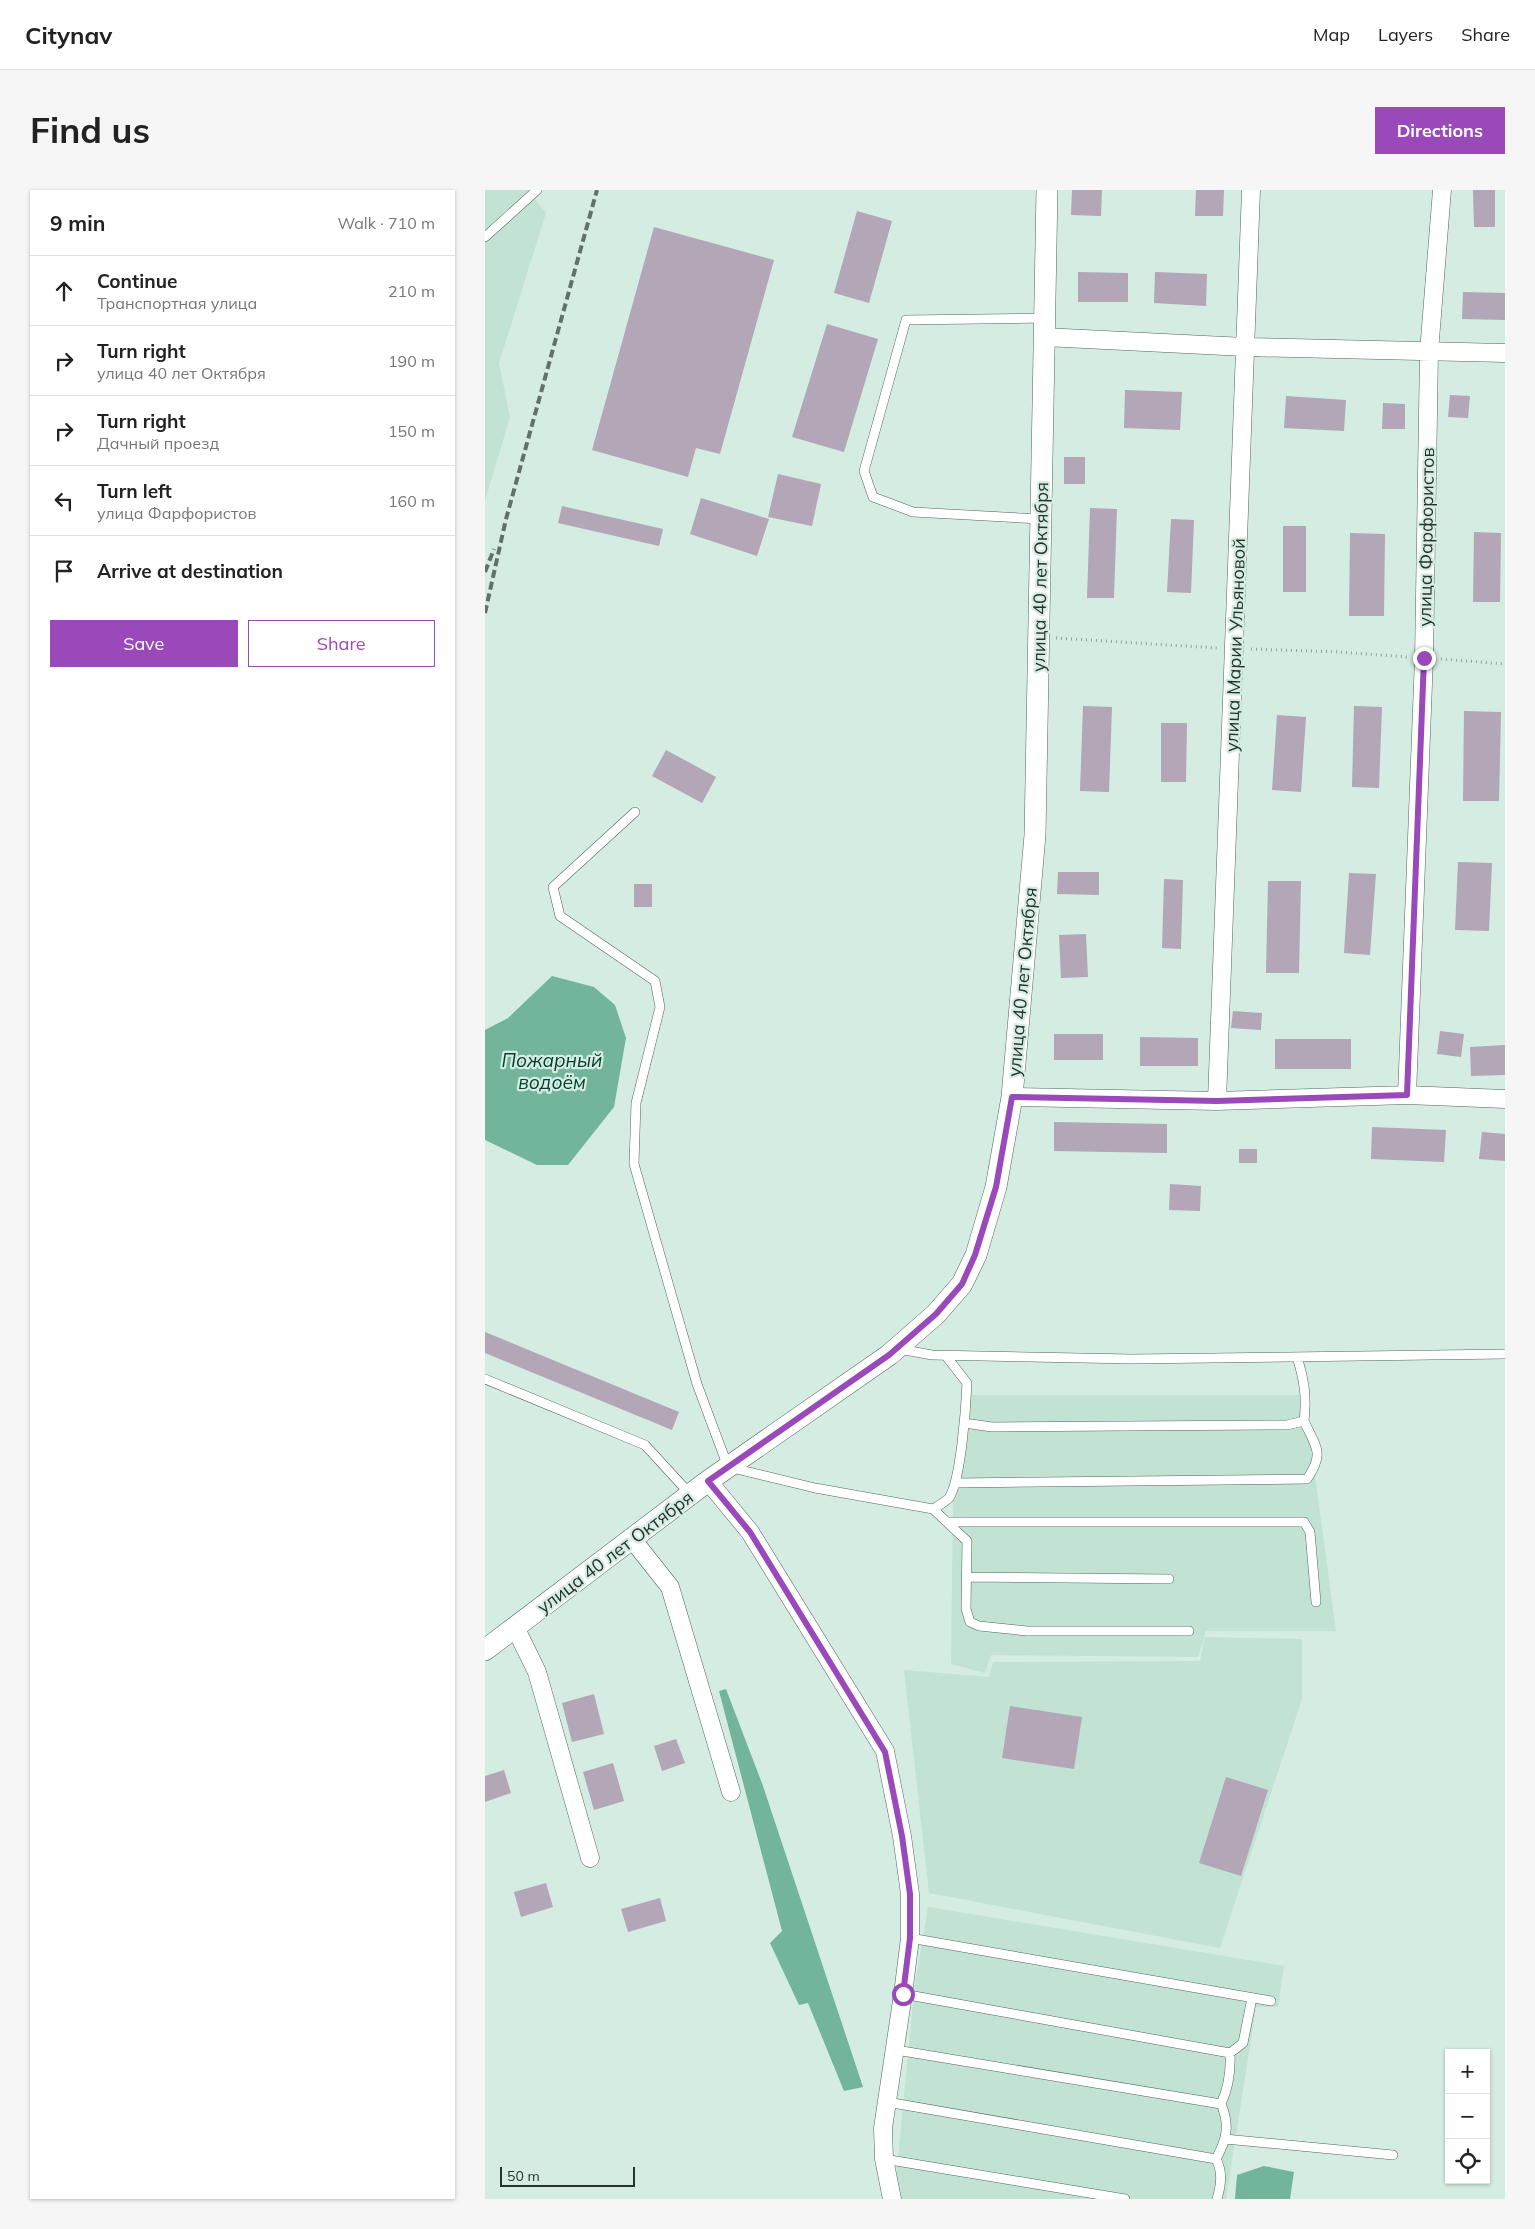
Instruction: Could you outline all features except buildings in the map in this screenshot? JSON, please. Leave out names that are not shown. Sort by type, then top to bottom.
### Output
[{"type":"street","name":"улица 40 лет Октября","points":[[485,1650],[708,1481],[897,1349],[936,1314],[962,1284],[972,1262],[996,1187],[1012,1097],[1035,834],[1047,190]]},
{"type":"street","name":"улица Марии Ульяновой","points":[[1217,1101],[1251,190]]},
{"type":"street","name":"улица Фарфористов","points":[[1407,1095],[1424,658],[1429,352],[1443,190]]},
{"type":"street","points":[[1044,328],[1245,347],[1505,353]]},
{"type":"street","points":[[1012,1097],[1217,1101],[1407,1095],[1505,1099]]},
{"type":"street","points":[[708,1481],[750,1532],[885,1752],[902,1836],[909,1885],[910,1938],[896,2050],[883,2128],[884,2159],[892,2199]]},
{"type":"street","points":[[632,1539],[670,1587],[731,1792]]},
{"type":"street","points":[[515,1627],[537,1672],[590,1858]]},
{"type":"lane","points":[[485,237],[537,190]]},
{"type":"lane","points":[[1041,520],[913,512],[873,497],[864,472],[906,320],[1044,328]]},
{"type":"lane","points":[[635,812],[553,887],[560,916],[655,981],[660,1007],[636,1103],[635,1164],[697,1384],[728,1467],[815,1488],[933,1509],[967,1540],[966,1609],[970,1622],[979,1626],[1027,1631],[1189,1631]]},
{"type":"lane","points":[[897,1349],[946,1356],[1133,1359],[1505,1354]]},
{"type":"lane","points":[[933,1509],[948,1498],[955,1483],[964,1423],[967,1383],[946,1356]]},
{"type":"lane","points":[[955,1483],[1307,1479],[1317,1464],[1317,1450],[1304,1421],[1305,1385],[1297,1357]]},
{"type":"lane","points":[[485,1379],[645,1445],[691,1494]]},
{"type":"lane","points":[[964,1423],[992,1427],[1257,1426],[1287,1425],[1304,1421]]},
{"type":"lane","points":[[949,1522],[1304,1522],[1310,1532],[1316,1602]]},
{"type":"lane","points":[[967,1577],[1169,1579]]},
{"type":"lane","points":[[910,1938],[1271,2001]]},
{"type":"lane","points":[[903,1994],[1230,2053],[1243,2043],[1252,1998]]},
{"type":"lane","points":[[896,2050],[1221,2104]]},
{"type":"lane","points":[[1221,2104],[1228,2090],[1231,2070],[1230,2053]]},
{"type":"lane","points":[[887,2102],[1217,2160]]},
{"type":"lane","points":[[1217,2199],[1220,2188],[1221,2168],[1217,2160],[1228,2131],[1227,2117],[1221,2104]]},
{"type":"lane","points":[[1225,2139],[1393,2155]]},
{"type":"lane","points":[[884,2159],[1125,2199]]},
{"type":"path","points":[[1038,637],[1340,652],[1505,664]]},
{"type":"shaded area","points":[[485,190],[528,190],[546,213],[499,363],[510,417],[485,501]]},
{"type":"shaded area","points":[[969,1395],[1304,1395],[1336,1631],[1206,1631],[1198,1657],[991,1655],[985,1673],[951,1664],[953,1504]]},
{"type":"shaded area","points":[[1205,1637],[1302,1639],[1302,1699],[1220,1948],[929,1893],[904,1670],[989,1677],[993,1662],[1200,1661]]},
{"type":"shaded area","points":[[928,1907],[1284,1966],[1278,2007],[1256,2007],[1226,2199],[894,2199],[914,1992]]},
{"type":"water","name":"Пожарный водоём","points":[[552,976],[594,987],[615,1005],[626,1038],[614,1107],[568,1165],[537,1165],[485,1140],[485,1030],[508,1018]]},
{"type":"water","points":[[726,1689],[763,1786],[863,2087],[844,2091],[808,2003],[799,2005],[770,1943],[782,1931],[719,1691]]},
{"type":"water","points":[[1264,2166],[1294,2172],[1290,2199],[1235,2199],[1237,2175]]},
{"type":"railway","points":[[485,613],[506,519],[597,190]]},
{"type":"railway","points":[[485,572],[494,549]]},
{"type":"route","points":[[903,1994],[910,1938],[910,1894],[902,1836],[885,1752],[855,1699],[750,1532],[708,1481],[889,1355],[936,1314],[962,1284],[975,1255],[996,1187],[1012,1097],[1217,1101],[1407,1095],[1424,658]]}]
